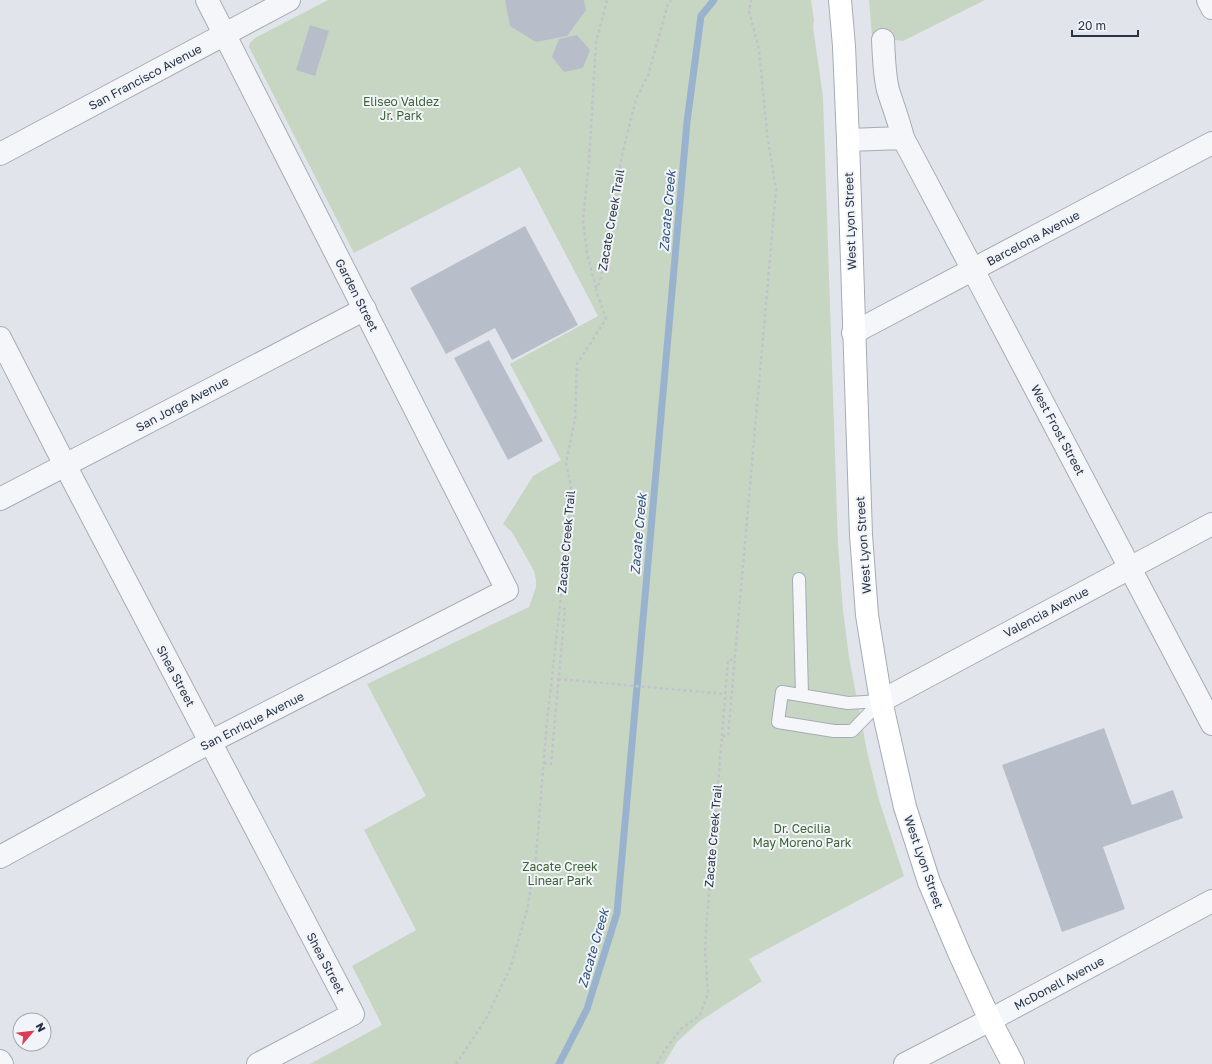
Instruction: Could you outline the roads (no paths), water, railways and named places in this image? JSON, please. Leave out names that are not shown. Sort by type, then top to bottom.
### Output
[{"type":"main road","name":"West Lyon Street","points":[[840,0],[844,46],[848,140],[853,333],[861,535],[867,616],[881,701],[905,807],[929,882],[960,955],[990,1020],[1013,1064]]},
{"type":"street","name":"Garden Street","points":[[207,0],[507,590]]},
{"type":"street","name":"San Francisco Avenue","points":[[0,154],[289,0]]},
{"type":"street","points":[[1208,0],[1212,8]]},
{"type":"street","name":"West Frost Street","points":[[884,40],[888,89],[900,124],[903,138],[974,270],[1212,724]]},
{"type":"street","points":[[848,140],[903,138]]},
{"type":"street","name":"Barcelona Avenue","points":[[853,333],[1212,143]]},
{"type":"street","name":"San Jorge Avenue","points":[[0,499],[364,309]]},
{"type":"street","name":"Shea Street","points":[[0,338],[353,1014],[258,1064]]},
{"type":"street","name":"Valencia Avenue","points":[[881,701],[1212,524]]},
{"type":"street","name":"San Enrique Avenue","points":[[0,857],[210,742],[507,590]]},
{"type":"street","name":"McDonell Avenue","points":[[905,1064],[1212,901]]},
{"type":"lane","points":[[799,578],[802,694]]},
{"type":"lane","points":[[782,692],[802,694],[848,703],[881,701],[852,731],[834,731],[778,722],[782,692]]},
{"type":"waterway","name":"Zacate Creek","points":[[559,1064],[587,1009],[617,913],[687,122],[701,16],[714,0]]},
{"type":"park label","name":"Eliseo Valdez Jr. Park","points":[[401,108]]},
{"type":"park label","name":"Dr. Cecilia May Moreno Park","points":[[802,835]]},
{"type":"park label","name":"Zacate Creek Linear Park","points":[[560,873]]}]
